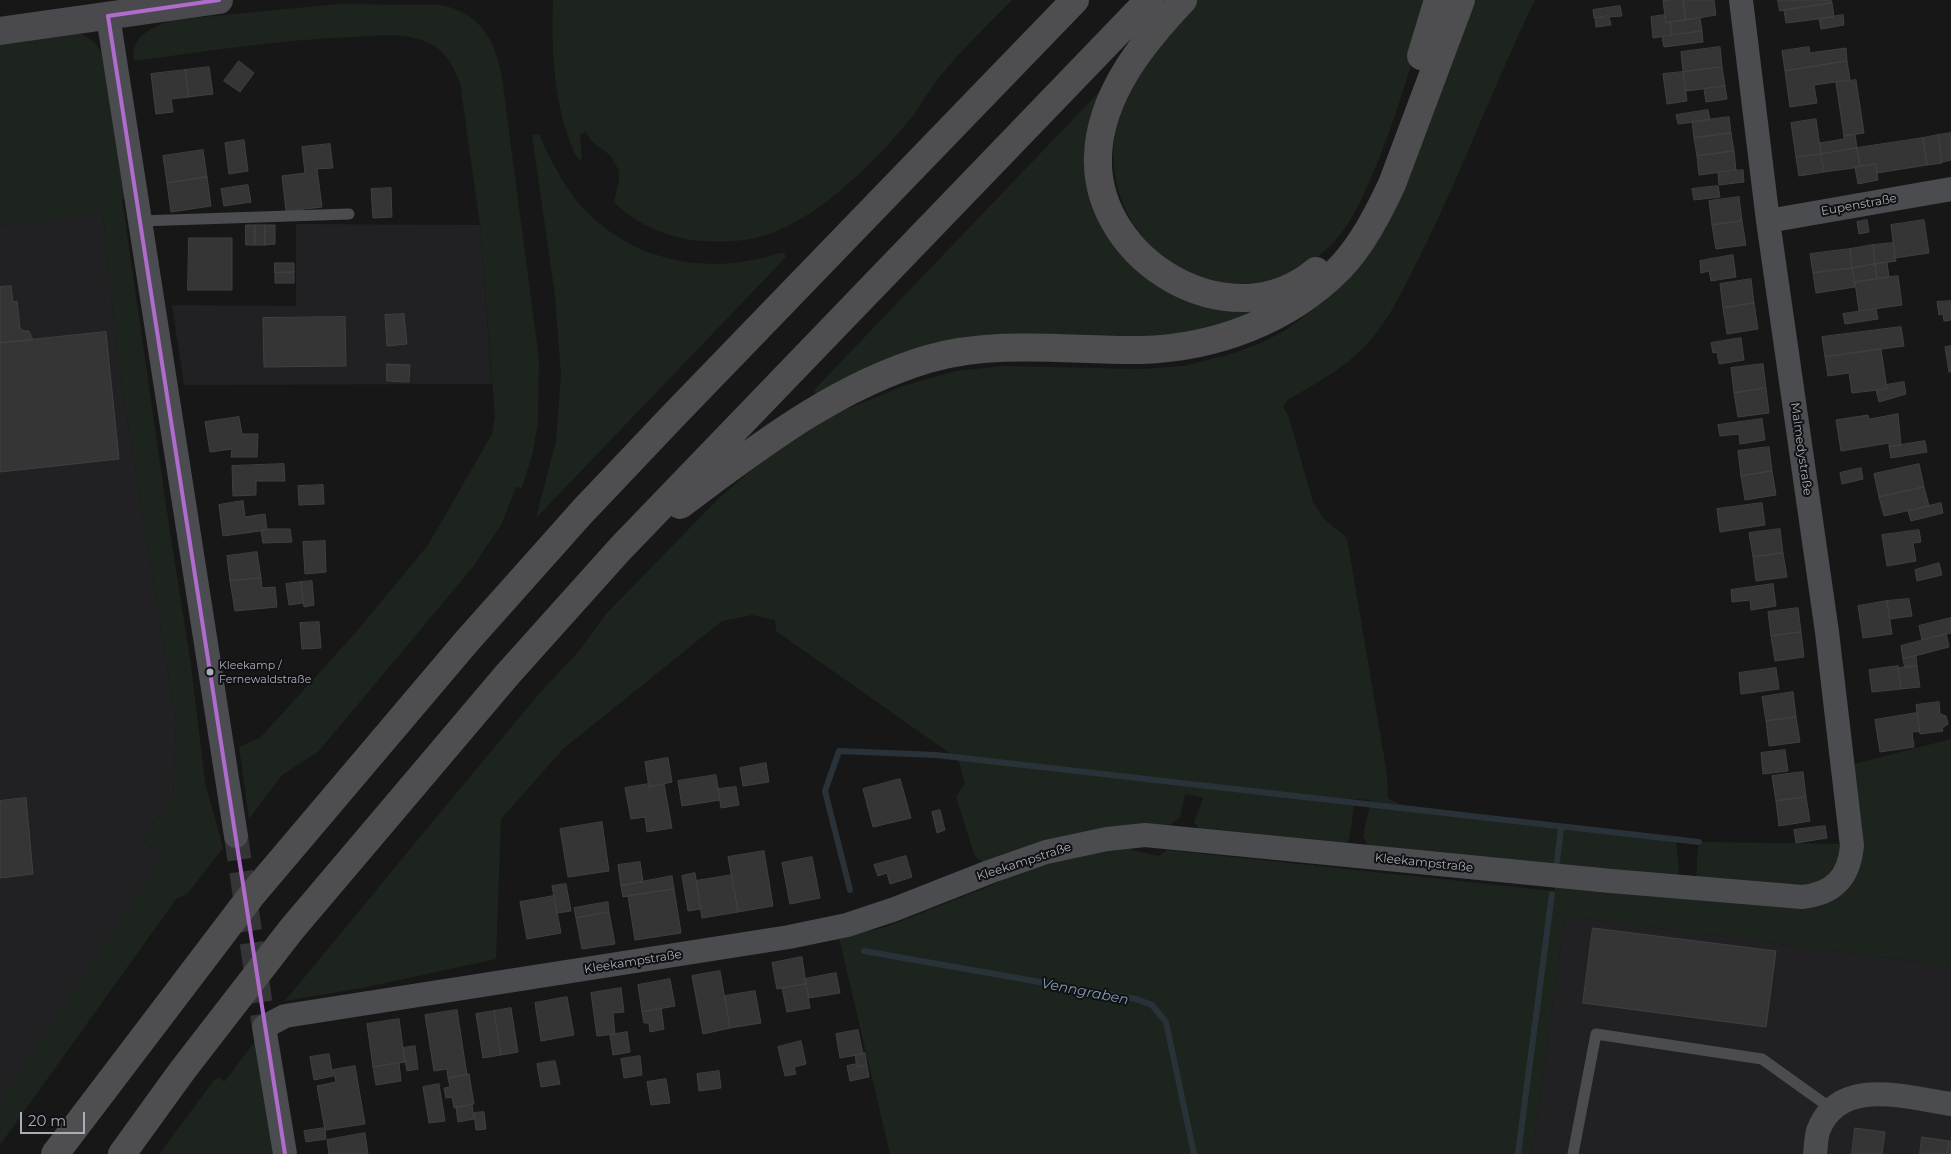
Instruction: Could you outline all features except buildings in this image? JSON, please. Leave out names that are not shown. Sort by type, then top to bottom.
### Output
[{"type":"highway","points":[[55,1154],[251,896],[467,640],[666,423],[1075,0]]},
{"type":"highway","points":[[122,1154],[182,1071],[298,922],[494,690],[620,548],[1150,0]]},
{"type":"highway","points":[[1183,0],[1147,40],[1128,69],[1110,104],[1099,144],[1099,173],[1102,189],[1111,217],[1127,242],[1159,272],[1185,287],[1198,291],[1224,296],[1249,297],[1289,287],[1313,274],[1335,254],[1354,227],[1372,198],[1385,164],[1402,118],[1438,0]]},
{"type":"highway","points":[[620,548],[778,434],[861,384],[900,368],[960,352],[999,348],[1140,350],[1198,344],[1245,330],[1300,301],[1340,268],[1362,240],[1379,212],[1392,184],[1461,0]]},
{"type":"main road","points":[[0,31],[219,0]]},
{"type":"street","name":"Malmedystraße","points":[[1740,0],[1768,221],[1824,612],[1852,846],[1851,856],[1844,874],[1828,891]]},
{"type":"street","points":[[108,16],[236,836]]},
{"type":"street","name":"Eupenstraße","points":[[1768,221],[1951,189]]},
{"type":"street","name":"Kleekampstraße","points":[[285,1154],[264,1027],[285,1016],[726,948],[847,925],[895,909],[1046,852],[1092,842],[1145,835],[1611,881],[1792,896],[1818,895],[1828,891]]},
{"type":"street","points":[[1815,1154],[1818,1131],[1832,1109],[1851,1097],[1874,1092],[1951,1104]]},
{"type":"lane","points":[[140,221],[349,214]]},
{"type":"lane","points":[[1573,1154],[1596,1034],[1762,1059],[1832,1109]]},
{"type":"shaded area","points":[[553,0],[1012,0],[950,64],[912,117],[876,158],[838,192],[798,221],[776,231],[755,238],[722,242],[690,240],[666,234],[643,224],[623,210],[614,202],[619,171],[611,156],[591,141],[586,132],[580,134],[582,159],[579,160],[568,136],[558,98],[554,59]]},
{"type":"shaded area","points":[[1195,0],[1430,0],[1387,138],[1357,208],[1348,224],[1330,246],[1293,272],[1254,283],[1215,281],[1179,267],[1149,243],[1126,211],[1114,172],[1116,127],[1121,109],[1137,75]]},
{"type":"shaded area","points":[[1474,0],[1535,0],[1435,224],[1402,291],[1382,326],[1365,346],[1347,362],[1288,400],[1283,406],[1289,418],[1313,502],[1324,519],[1347,538],[1387,774],[1388,798],[1399,804],[1676,839],[1679,870],[1677,877],[1368,846],[1363,836],[1371,800],[1352,799],[1354,807],[1349,840],[1346,844],[1201,832],[1194,822],[1203,799],[1185,794],[1180,818],[1168,826],[987,864],[975,857],[956,797],[965,783],[958,759],[776,631],[775,620],[752,615],[722,621],[563,749],[501,819],[496,959],[362,988],[285,1001],[538,695],[579,651],[606,614],[721,496],[768,456],[830,416],[906,385],[956,371],[1002,366],[1140,369],[1184,366],[1231,354],[1261,343],[1286,330],[1325,300],[1346,280],[1385,230]]},
{"type":"shaded area","points":[[338,4],[441,5],[455,9],[476,22],[490,40],[502,78],[539,359],[538,421],[533,452],[522,488],[516,487],[501,525],[472,568],[318,752],[282,775],[249,819],[239,747],[261,737],[357,631],[428,545],[492,434],[495,417],[480,225],[460,82],[452,66],[441,51],[431,44],[412,37],[383,35],[270,43],[134,61],[133,53],[139,39],[151,29],[173,20]]},
{"type":"shaded area","points":[[79,33],[95,43],[104,60],[125,199],[122,199],[191,665],[205,782],[223,848],[188,893],[176,899],[0,1145],[0,1101],[163,857],[142,839],[173,798],[176,721],[118,362],[103,214],[0,225],[0,44]]},
{"type":"shaded area","points":[[1100,91],[1118,242],[1273,309],[1205,335],[1031,341],[815,393],[814,390]]},
{"type":"shaded area","points":[[539,134],[556,168],[576,200],[596,221],[619,238],[644,250],[670,259],[697,263],[724,264],[780,253],[784,253],[786,257],[536,518],[556,441],[561,375],[555,296],[532,135]]},
{"type":"shaded area","points":[[103,213],[118,362],[176,721],[173,798],[142,839],[163,857],[0,1101],[0,225]]},
{"type":"shaded area","points":[[296,224],[480,225],[492,384],[184,385],[172,305],[296,306]]},
{"type":"shaded area","points":[[1951,739],[1951,966],[1565,916],[1532,1154],[890,1154],[839,938],[886,927],[990,886],[1020,871],[1047,862],[1127,847],[1159,856],[1167,850],[1554,891],[1556,885],[1818,907],[1846,892],[1864,853],[1854,764]]},
{"type":"shaded area","points":[[1703,842],[1845,844],[1836,871],[1808,888],[1696,879],[1698,847]]},
{"type":"shaded area","points":[[1565,916],[1951,966],[1951,1154],[1532,1154]]},
{"type":"shaded area","points":[[256,1040],[273,1154],[159,1154],[215,1079],[221,1078],[224,1082]]},
{"type":"waterway","points":[[850,890],[825,791],[839,751],[936,755],[1699,842]]},
{"type":"waterway","points":[[1557,862],[1561,828]]},
{"type":"waterway","points":[[1518,1154],[1552,894]]},
{"type":"waterway","name":"Venngraben","points":[[864,951],[1136,999],[1152,1005],[1166,1022],[1194,1154]]},
{"type":"tunnel","points":[[236,836],[264,1027]]},
{"type":"transit line","points":[[108,16],[219,0]]},
{"type":"transit line","points":[[108,16],[285,1154]]},
{"type":"place","name":"Kleekamp / Fernewaldstraße","points":[[210,672]]}]
